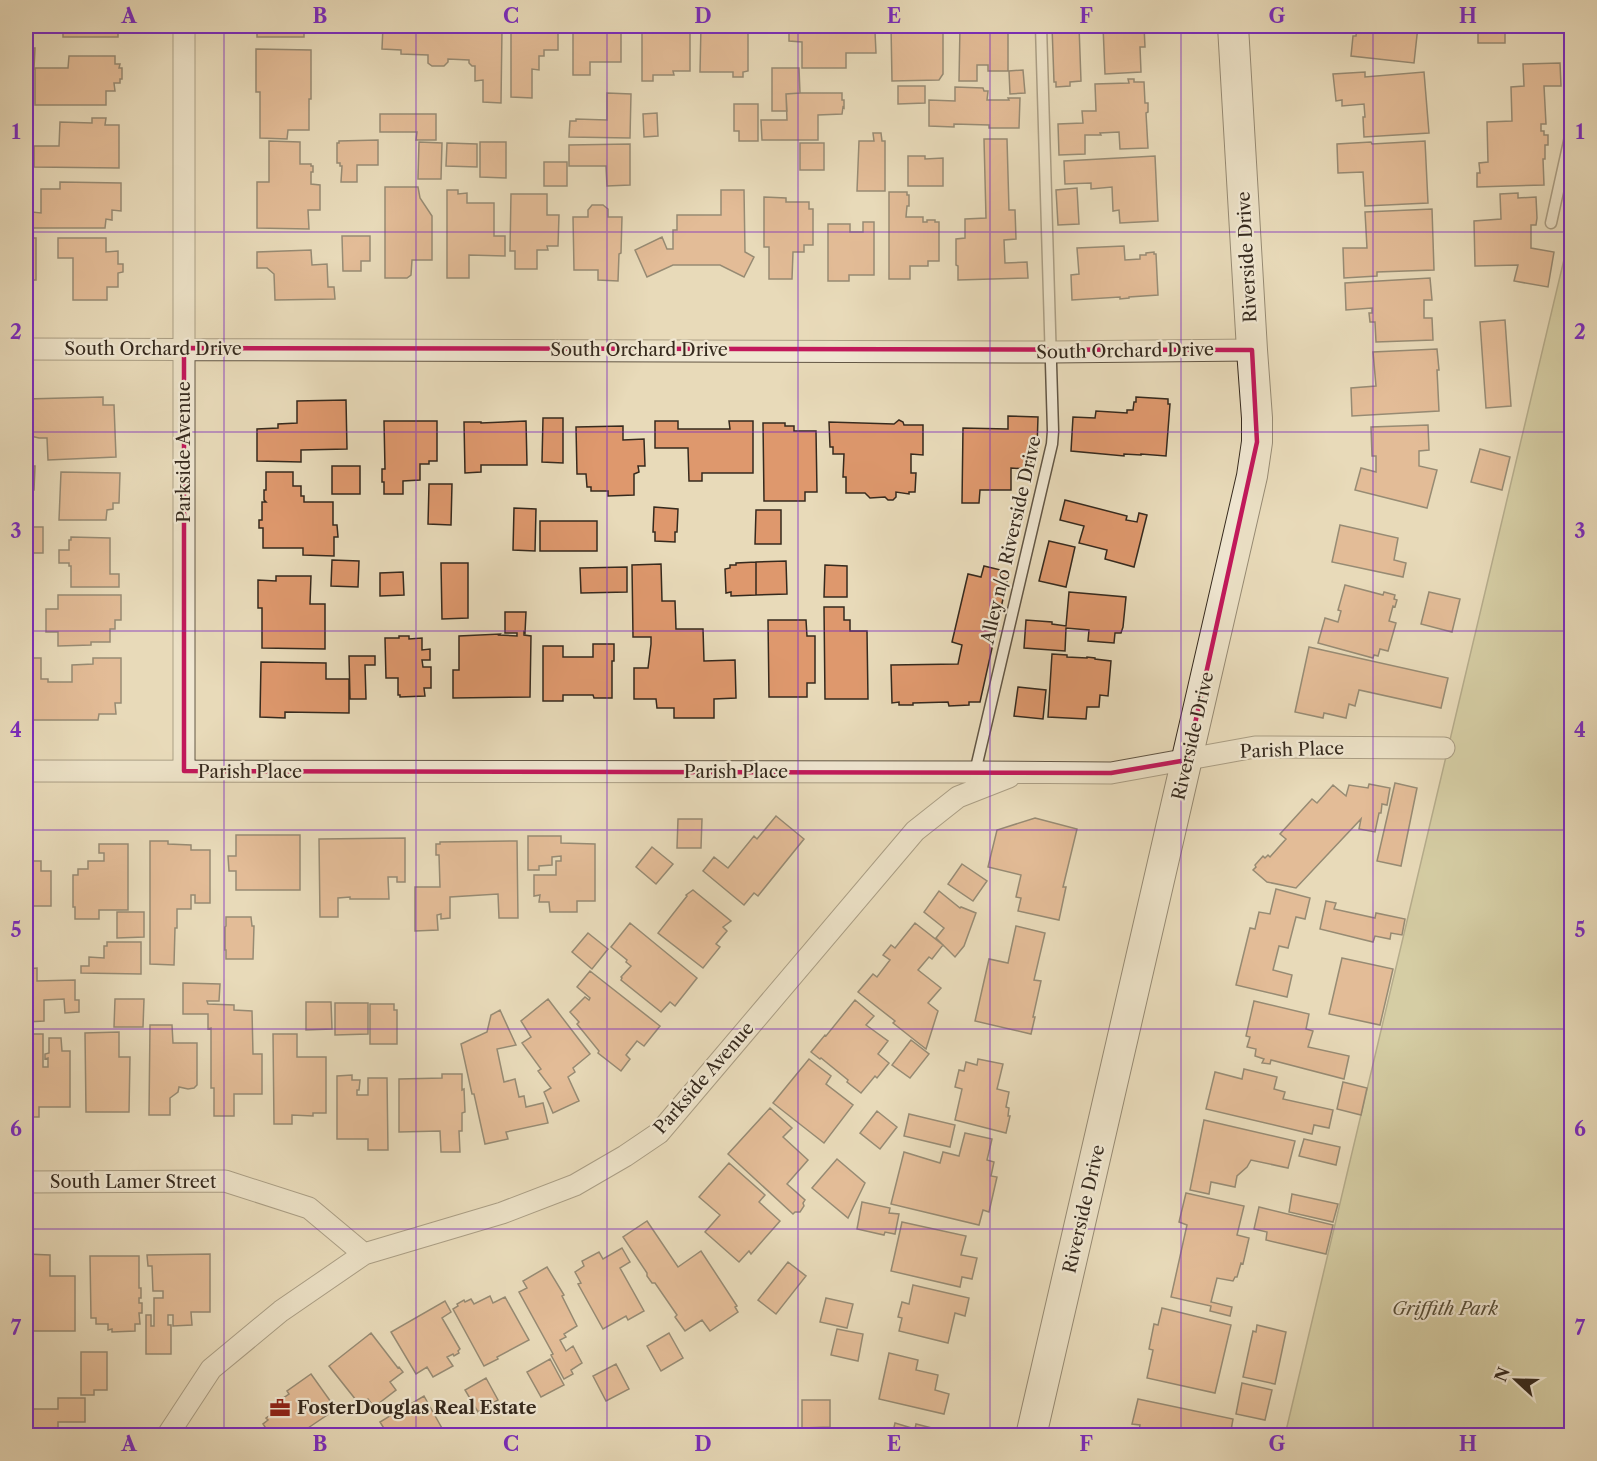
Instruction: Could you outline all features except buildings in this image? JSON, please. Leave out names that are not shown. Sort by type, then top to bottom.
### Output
[{"type":"main road","name":"Riverside Drive","points":[[1031,1436],[1252,476],[1257,442],[1233,26]]},
{"type":"street","name":"Parkside Avenue","points":[[184,26],[184,771]]},
{"type":"street","name":"South Orchard Drive","points":[[26,348],[1051,352],[1252,350]]},
{"type":"street","name":"Parish Place","points":[[26,771],[1111,774],[1255,747],[1444,748]]},
{"type":"street","name":"Parkside Avenue","points":[[167,1436],[211,1369],[281,1311],[364,1254],[502,1213],[575,1185],[625,1156],[658,1133],[915,831],[958,797],[1021,772]]},
{"type":"street","name":"South Lamer Street","points":[[26,1182],[225,1180],[309,1208],[364,1254]]},
{"type":"lane","name":"Alley n/o Riverside Drive","points":[[975,772],[1052,444],[1041,26]]},
{"type":"lane","points":[[1551,223],[1572,128]]},
{"type":"highlighted area","points":[[184,348],[1252,350],[1257,442],[1187,760],[1111,773],[184,771]]},
{"type":"green space","name":"Griffith Park","points":[[1571,230],[1571,1435],[1285,1435]]},
{"type":"place","name":"FosterDouglas Real Estate","points":[[280,1408]]}]
